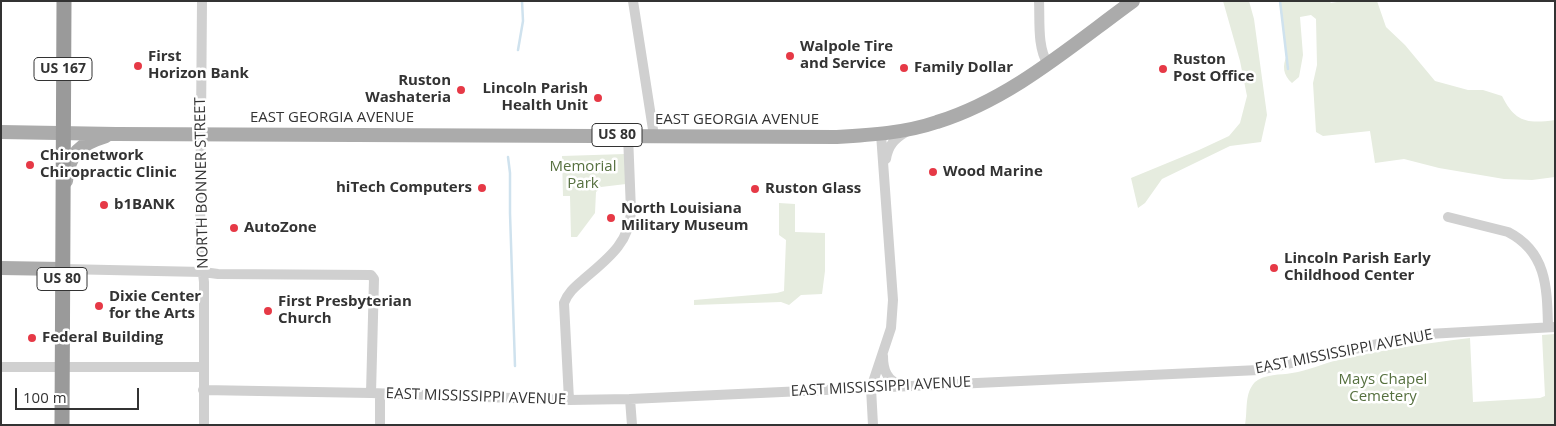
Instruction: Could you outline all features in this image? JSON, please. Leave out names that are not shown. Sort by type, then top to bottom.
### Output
[{"type":"highway","name":"US 167","points":[[63,132],[64,1]]},
{"type":"highway","name":"US 80","points":[[62,425],[63,132]]},
{"type":"main road","name":"EAST GEORGIA AVENUE","points":[[63,132],[116,134],[836,137],[881,134],[936,123],[973,109],[1006,92],[1048,64],[1133,1]]},
{"type":"main road","name":"US 80","points":[[1,132],[63,132]]},
{"type":"main road","points":[[63,204],[66,175],[76,151],[94,140],[116,134]]},
{"type":"main road","points":[[1,268],[62,269]]},
{"type":"street","name":"NORTH BONNER STREET","points":[[202,1],[200,258],[204,282],[204,425]]},
{"type":"street","points":[[633,1],[654,136]]},
{"type":"street","points":[[1039,1],[1041,49],[1043,57],[1048,64]]},
{"type":"street","points":[[884,183],[889,147],[895,139],[918,127]]},
{"type":"street","points":[[873,425],[871,388],[891,328],[893,300],[881,134]]},
{"type":"street","points":[[569,400],[564,303],[573,288],[610,256],[626,234],[631,220],[628,135]]},
{"type":"street","points":[[1448,217],[1508,232],[1516,236],[1528,247],[1539,262],[1545,281],[1552,327]]},
{"type":"street","points":[[62,269],[227,274],[371,275],[374,280],[376,393],[380,425]]},
{"type":"street","name":"EAST MISSISSIPPI AVENUE","points":[[204,390],[376,393],[569,400],[630,399],[1259,370],[1428,334],[1552,327]]},
{"type":"street","points":[[883,352],[884,371],[889,378],[896,383],[910,386]]},
{"type":"street","points":[[1,367],[204,367]]},
{"type":"street","points":[[630,399],[632,425]]},
{"type":"green space","points":[[1223,1],[1249,1],[1254,19],[1267,115],[1261,142],[1230,146],[1162,179],[1145,203],[1138,208],[1131,178],[1229,136],[1240,123],[1247,96],[1240,61]]},
{"type":"green space","points":[[1279,1],[1329,1],[1331,3],[1377,1],[1386,27],[1405,45],[1435,81],[1468,90],[1483,90],[1502,96],[1517,116],[1529,121],[1555,120],[1555,177],[1532,180],[1504,179],[1439,168],[1404,159],[1375,163],[1370,131],[1323,136],[1316,132],[1313,83],[1317,65],[1316,19],[1311,15],[1300,17],[1303,55],[1299,77],[1292,83],[1284,70],[1287,55]]},
{"type":"green space","name":"Memorial Park","points":[[625,154],[626,184],[601,187],[596,192],[595,213],[577,237],[571,237],[570,196],[563,196],[562,156]]},
{"type":"green space","points":[[779,203],[795,204],[795,232],[825,233],[825,271],[822,294],[801,295],[789,305],[781,302],[694,305],[694,300],[784,291],[786,240],[779,235]]},
{"type":"green space","name":"Mays Chapel Cemetery","points":[[1555,334],[1555,425],[1245,425],[1249,392],[1259,379],[1298,372],[1333,361],[1371,353],[1470,338],[1473,402],[1540,398],[1545,396],[1542,335]]},
{"type":"waterway","points":[[518,50],[523,21],[522,1]]},
{"type":"waterway","points":[[1280,1],[1288,69]]},
{"type":"waterway","points":[[508,157],[515,366]]},
{"type":"place","name":"Walpole Tire and Service","points":[[790,56]]},
{"type":"place","name":"First Horizon Bank","points":[[138,66]]},
{"type":"place","name":"Family Dollar","points":[[904,68]]},
{"type":"place","name":"Ruston Post Office","points":[[1163,69]]},
{"type":"place","name":"Ruston Washateria","points":[[461,90]]},
{"type":"place","name":"Lincoln Parish Health Unit","points":[[598,98]]},
{"type":"place","name":"Chironetwork Chiropractic Clinic","points":[[30,165]]},
{"type":"place","name":"Wood Marine","points":[[933,172]]},
{"type":"place","name":"hiTech Computers","points":[[482,188]]},
{"type":"place","name":"Ruston Glass","points":[[755,189]]},
{"type":"place","name":"b1BANK","points":[[104,205]]},
{"type":"place","name":"North Louisiana Military Museum","points":[[611,218]]},
{"type":"place","name":"AutoZone","points":[[234,228]]},
{"type":"place","name":"Lincoln Parish Early Childhood Center","points":[[1274,268]]},
{"type":"place","name":"Dixie Center for the Arts","points":[[99,306]]},
{"type":"place","name":"First Presbyterian Church","points":[[268,311]]},
{"type":"place","name":"Federal Building","points":[[32,338]]}]
